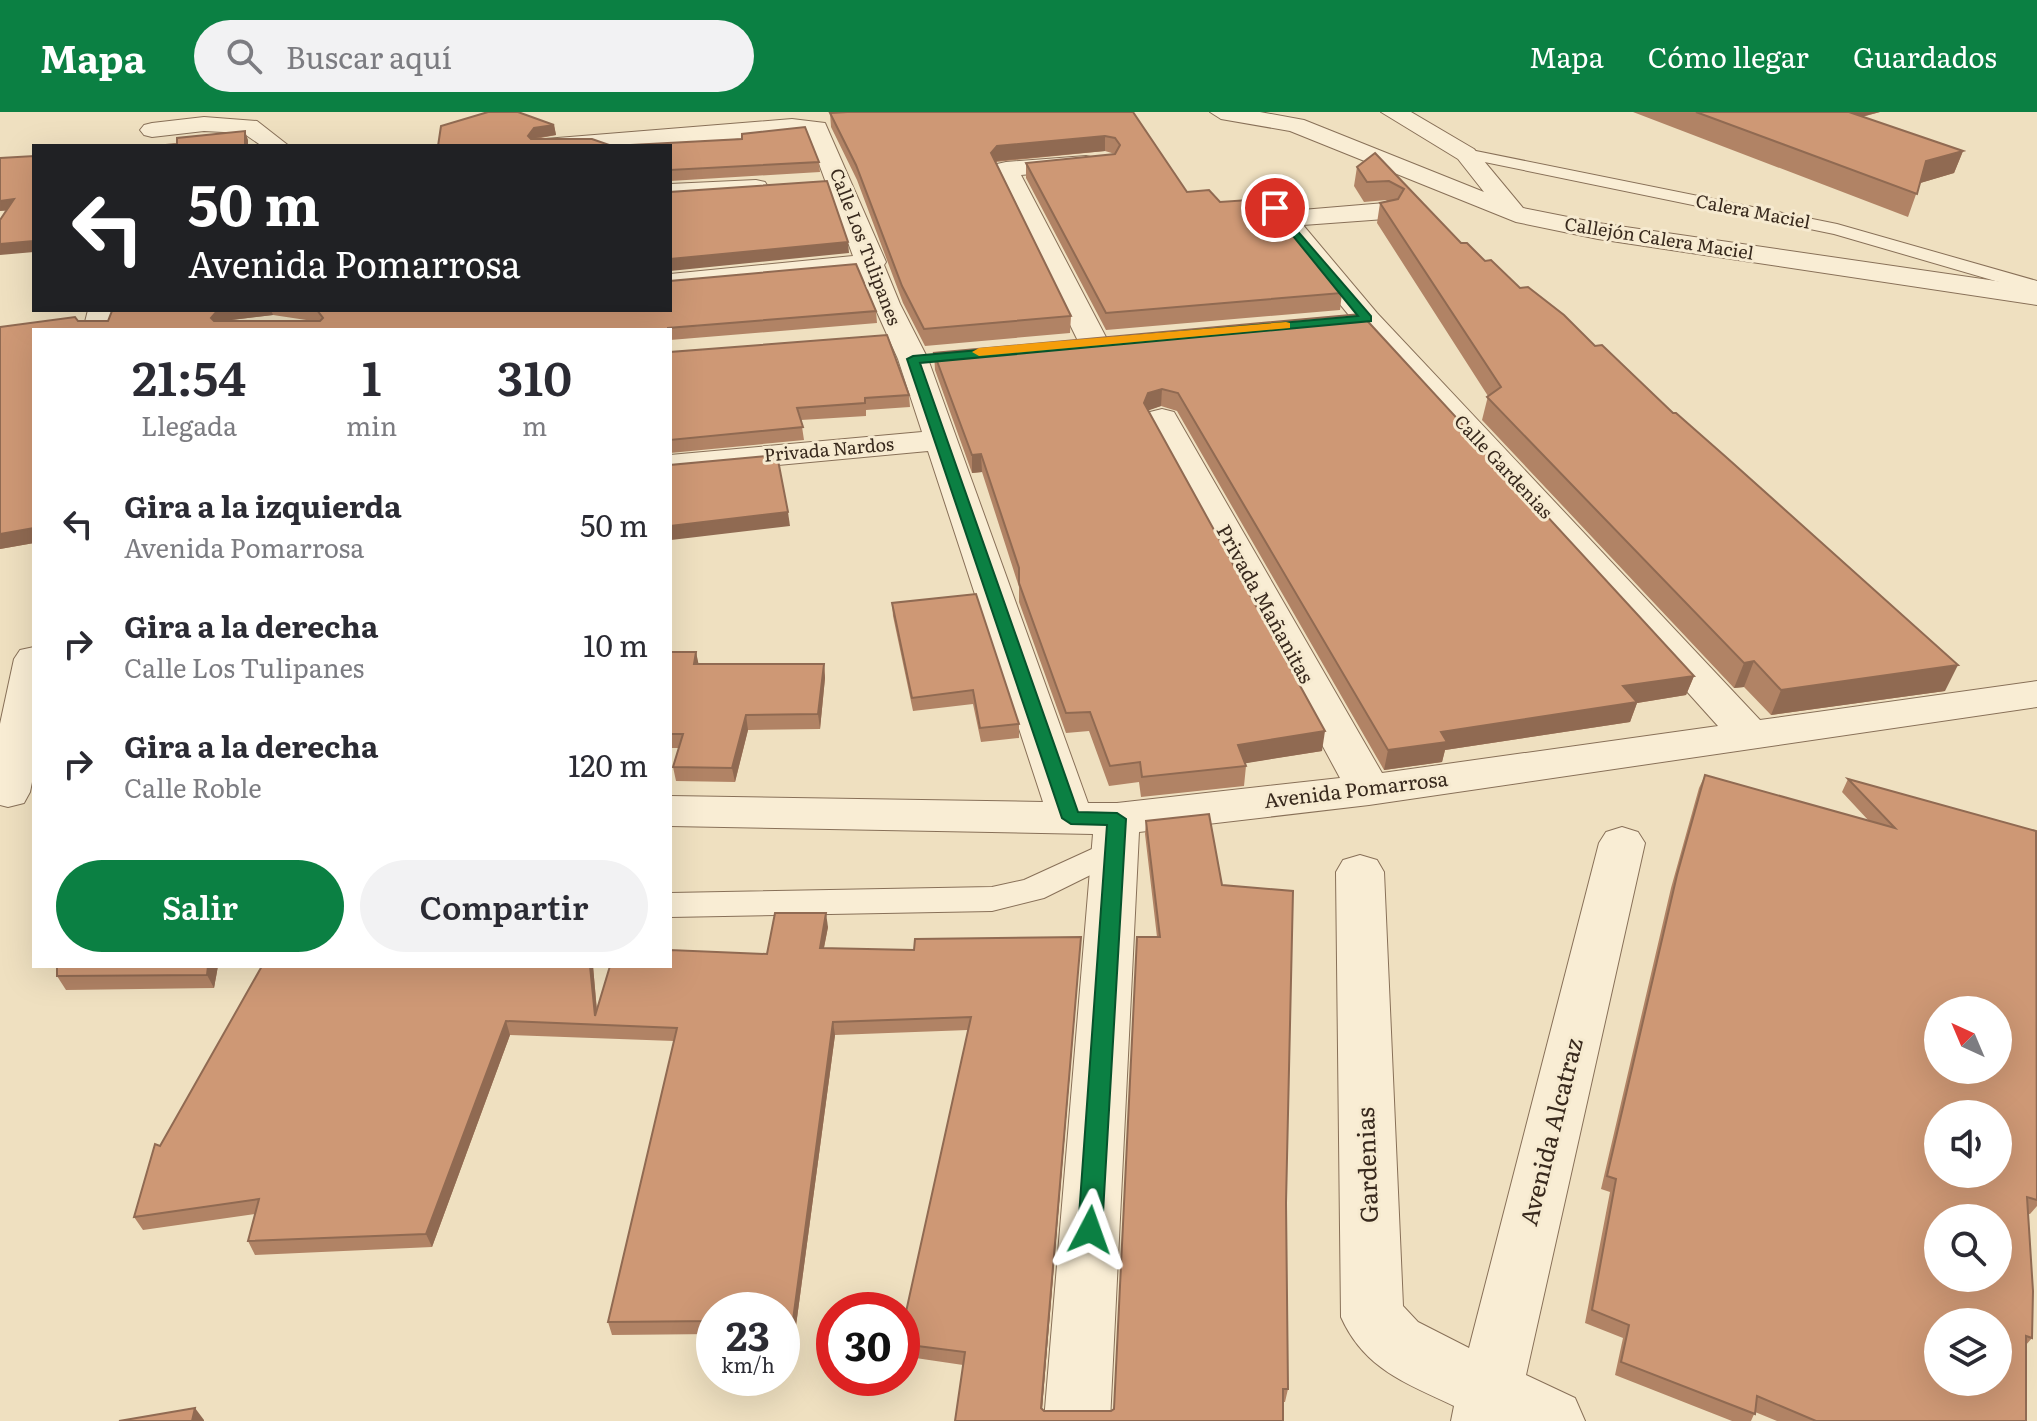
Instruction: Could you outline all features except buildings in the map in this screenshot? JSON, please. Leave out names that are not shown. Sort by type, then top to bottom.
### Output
[{"type":"street","points":[[683,112],[803,120]]},
{"type":"street","name":"Callejón Calera Maciel","points":[[1221,112],[1296,125],[1516,214],[1598,231],[2037,296]]},
{"type":"street","points":[[1392,112],[1423,126],[1466,154],[1516,214]]},
{"type":"street","points":[[147,129],[201,118],[249,126],[274,144]]},
{"type":"street","points":[[570,144],[792,126],[803,120]]},
{"type":"street","name":"Calle Los Tulipanes","points":[[803,120],[826,182],[872,262],[940,440],[1101,829],[1077,1421]]},
{"type":"street","points":[[1105,161],[1006,169],[1079,342],[1123,338]]},
{"type":"street","points":[[672,192],[779,185]]},
{"type":"street","name":"Calle Gardenias","points":[[1385,211],[1275,208],[1352,320],[1748,733]]},
{"type":"street","points":[[672,282],[872,262]]},
{"type":"street","name":"Privada Mañanitas","points":[[1162,419],[1369,790]]},
{"type":"street","name":"Privada Nardos","points":[[672,465],[940,440]]},
{"type":"street","points":[[14,793],[32,672]]},
{"type":"street","name":"Avenida Pomarrosa","points":[[672,811],[1101,829],[1748,733],[2037,694]]},
{"type":"street","name":"Avenida Alcatraz","points":[[1486,1407],[1622,843]]},
{"type":"street","name":"Gardenias","points":[[1360,872],[1372,1317],[1396,1343],[1486,1407],[1552,1421]]},
{"type":"lane","name":"Calera Maciel","points":[[1466,154],[1837,229],[2037,287]]},
{"type":"lane","points":[[672,905],[992,899],[1032,890],[1101,829]]},
{"type":"slow traffic","points":[[979,352],[1286,325]]},
{"type":"route","points":[[1090,1230],[1117,819],[1071,818],[913,359],[1367,319],[1275,208]]}]
